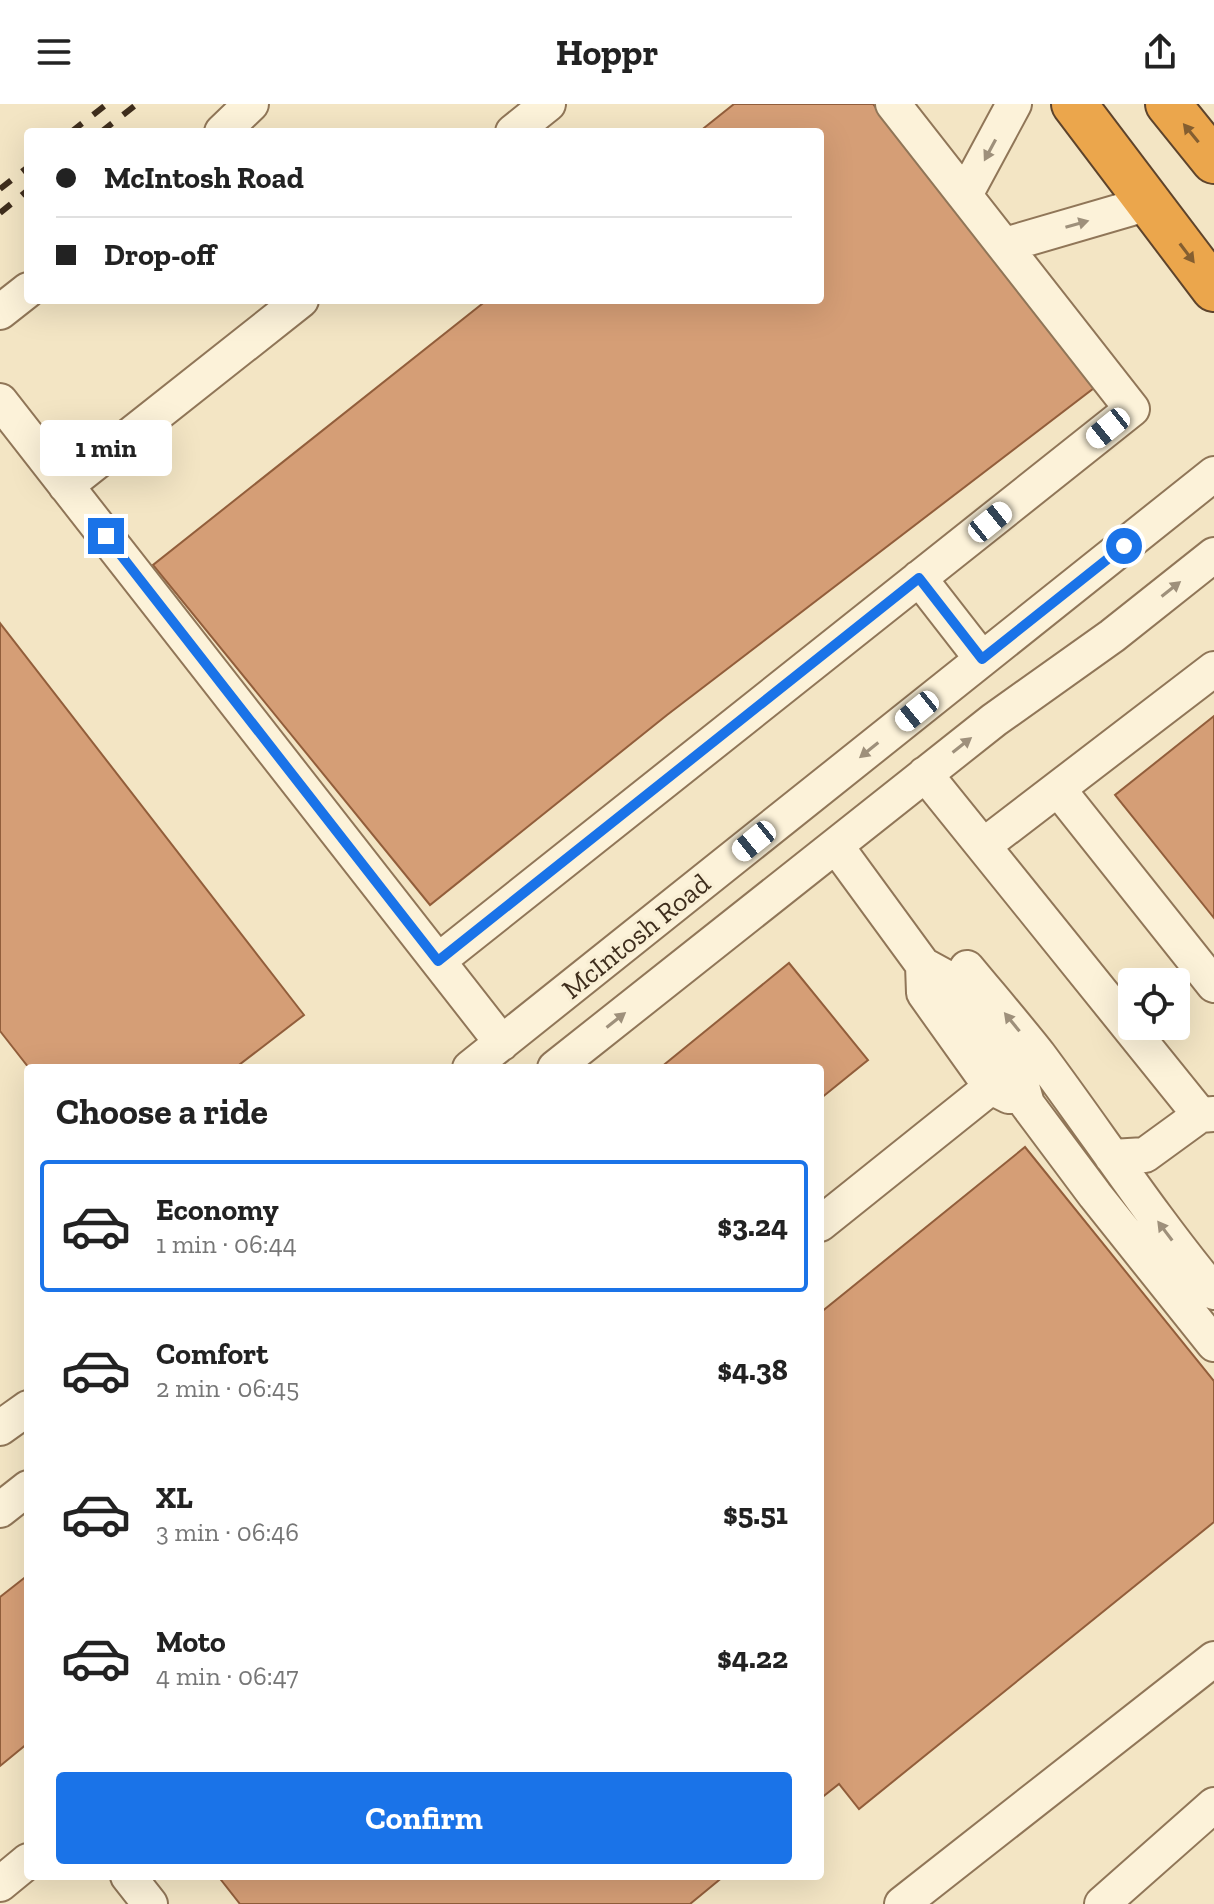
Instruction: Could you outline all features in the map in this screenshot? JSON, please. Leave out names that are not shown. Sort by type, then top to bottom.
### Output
[{"type":"highway","points":[[1074,104],[1214,289]]},
{"type":"highway","points":[[1168,104],[1214,161]]},
{"type":"street","points":[[226,128],[251,104]]},
{"type":"street","points":[[518,128],[548,104]]},
{"type":"street","points":[[438,961],[1132,409],[893,104]]},
{"type":"street","points":[[965,195],[1014,104]]},
{"type":"street","points":[[1005,245],[1149,203]]},
{"type":"street","points":[[0,312],[24,293]]},
{"type":"street","points":[[66,486],[296,304]]},
{"type":"street","points":[[0,401],[502,1043]]},
{"type":"street","name":"McIntosh Road","points":[[475,1064],[1214,474]]},
{"type":"street","name":"McIntosh Road","points":[[560,1064],[994,720],[1112,636],[1214,555]]},
{"type":"street","points":[[919,578],[982,659]]},
{"type":"street","points":[[983,846],[1214,669]]},
{"type":"street","points":[[925,774],[1207,1114],[1145,1155],[1112,1157]]},
{"type":"street","points":[[1058,789],[1214,985]]},
{"type":"street","points":[[836,846],[923,965],[945,977],[1017,1068],[1027,1104],[1214,1344]]},
{"type":"street","points":[[896,928],[965,965],[1037,1053],[1183,1256],[1214,1292]]},
{"type":"street","points":[[923,965],[924,993],[991,1087],[1027,1104]]},
{"type":"street","points":[[824,1221],[991,1087]]},
{"type":"street","points":[[0,1428],[24,1411]]},
{"type":"street","points":[[0,1510],[24,1491]]},
{"type":"street","points":[[902,1904],[1214,1659]]},
{"type":"street","points":[[1102,1904],[1214,1805]]},
{"type":"street","points":[[0,1884],[24,1864]]},
{"type":"street","points":[[131,1880],[150,1904]]},
{"type":"building","points":[[734,104],[873,104],[1094,388],[667,715],[430,905],[153,565],[482,304],[824,304],[824,128],[704,128]]},
{"type":"building","points":[[0,623],[304,1015],[240,1064],[26,1064],[0,1031]]},
{"type":"building","points":[[1214,716],[1214,918],[1115,795]]},
{"type":"building","points":[[789,963],[868,1060],[824,1096],[824,1064],[665,1064]]},
{"type":"building","points":[[1025,1147],[1214,1381],[1214,1522],[859,1809],[839,1784],[824,1796],[824,1310]]},
{"type":"building","points":[[24,1578],[24,1746],[0,1766],[0,1597]]},
{"type":"building","points":[[221,1880],[719,1880],[690,1904],[240,1904]]},
{"type":"railway","points":[[76,128],[107,104]]},
{"type":"railway","points":[[106,128],[137,104]]},
{"type":"railway","points":[[0,189],[24,170]]},
{"type":"railway","points":[[0,213],[24,193]]},
{"type":"route","points":[[106,536],[438,961],[919,578],[982,659],[1124,546]]}]
